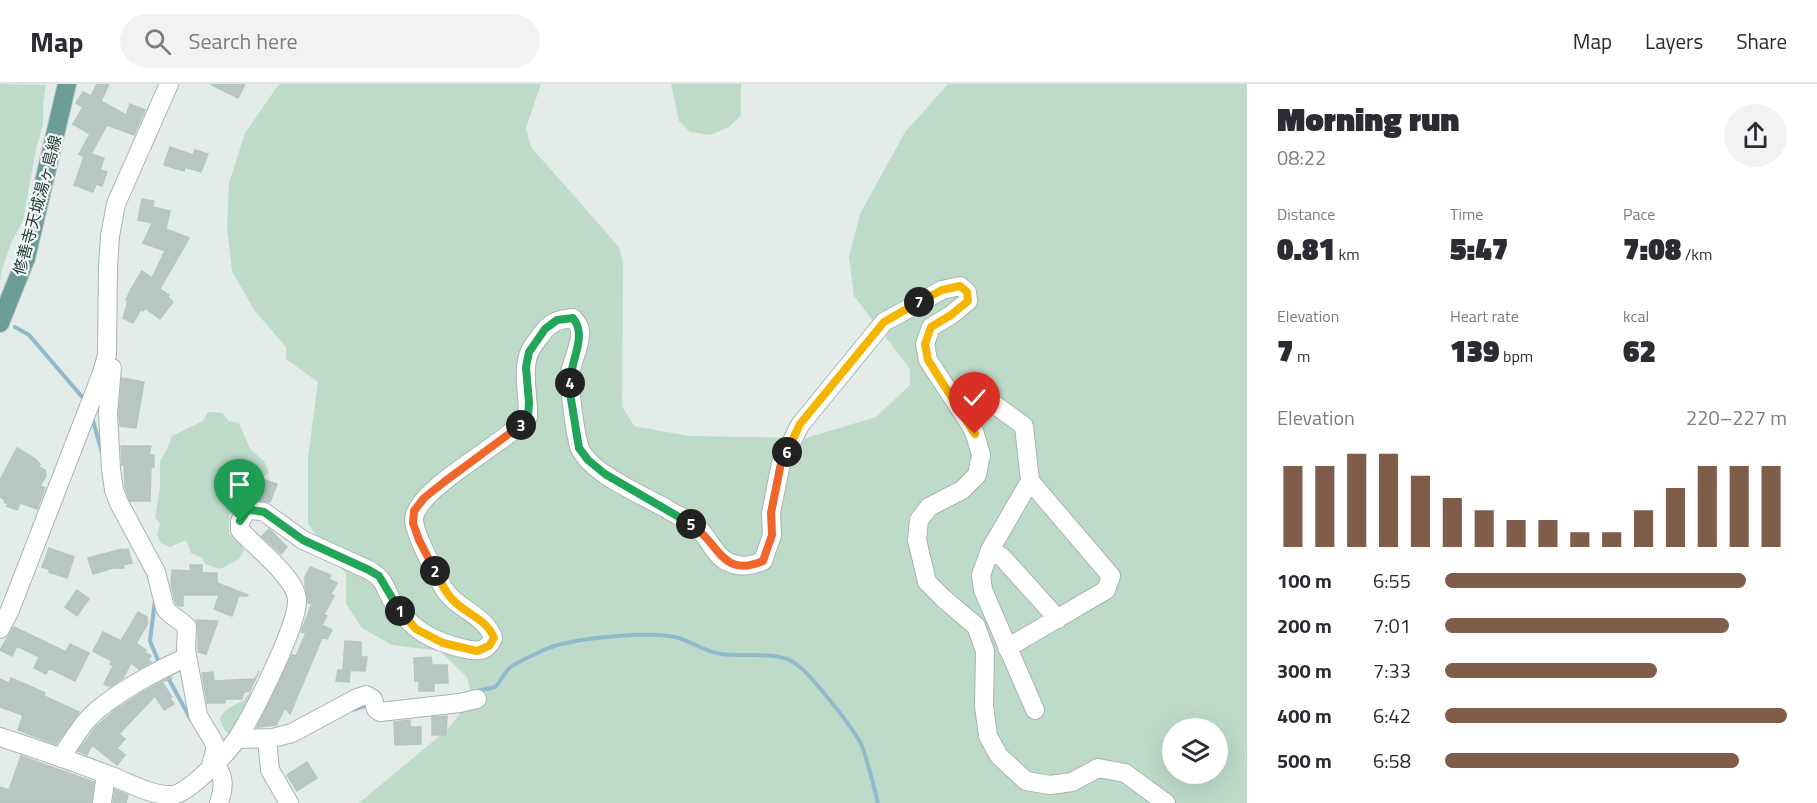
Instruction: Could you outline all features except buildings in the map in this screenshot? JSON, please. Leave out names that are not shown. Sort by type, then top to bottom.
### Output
[{"type":"main road","name":"修善寺天城湯ヶ島線","points":[[0,323],[26,258],[67,84]]},
{"type":"street","points":[[0,629],[14,600],[102,373],[107,349],[110,236],[116,204],[167,85]]},
{"type":"street","points":[[0,737],[146,790],[173,795],[182,792],[250,719],[285,642],[296,610],[295,590],[287,577],[240,530],[240,521],[247,511],[252,510],[264,512],[303,540],[379,576],[405,618],[416,629],[443,643],[464,648],[477,651],[489,646],[494,638],[491,630],[481,620],[455,603],[444,589],[419,540],[413,523],[414,511],[424,498],[511,433],[528,417],[526,367],[529,352],[545,329],[557,320],[573,318],[581,333],[570,374],[570,393],[579,448],[588,460],[632,491],[701,530],[724,561],[736,566],[752,566],[763,561],[772,535],[771,513],[781,463],[800,424],[884,322],[942,290],[960,286],[967,292],[968,301],[931,327],[925,344],[928,360],[975,434],[981,455],[977,475],[962,490],[929,507],[920,520],[916,540],[927,582],[976,626],[985,651],[984,706],[988,736],[999,756],[1026,781],[1050,785],[1072,782],[1098,768],[1125,773],[1166,803]]},
{"type":"street","points":[[107,349],[113,369],[108,413],[114,490],[127,520],[156,572],[165,608],[169,614],[181,620],[187,627],[187,657],[198,715],[222,751],[223,787],[219,803]]},
{"type":"street","points":[[955,401],[983,396],[1024,426],[1030,481],[1111,576],[1106,590],[1007,648]]},
{"type":"street","points":[[1030,481],[990,550],[981,575],[983,590],[1035,710]]},
{"type":"street","points":[[990,550],[1002,557],[1058,619]]},
{"type":"street","points":[[61,758],[87,720],[99,708],[115,696],[187,657]]},
{"type":"street","points":[[222,751],[268,743],[366,695],[380,712],[477,699]]},
{"type":"street","points":[[268,743],[270,770],[289,803]]},
{"type":"street","points":[[102,803],[106,774]]},
{"type":"green space","points":[[0,84],[46,85],[43,124],[36,149],[23,221],[12,241],[0,282]]},
{"type":"green space","points":[[279,84],[541,84],[526,128],[531,147],[619,247],[623,262],[622,406],[634,426],[689,436],[806,438],[876,417],[910,385],[910,369],[854,296],[849,257],[860,214],[905,132],[948,84],[1247,84],[1247,803],[359,803],[447,730],[472,698],[467,677],[440,651],[392,645],[362,628],[346,604],[346,574],[308,524],[308,457],[318,382],[286,359],[286,347],[254,310],[232,271],[227,228],[229,183],[245,133]]},
{"type":"green space","points":[[671,84],[741,84],[741,115],[729,127],[710,135],[690,132],[679,121]]},
{"type":"green space","points":[[208,412],[222,413],[229,421],[239,423],[250,449],[264,461],[269,473],[252,487],[229,515],[229,534],[242,544],[244,551],[239,559],[220,569],[205,564],[202,558],[191,553],[186,540],[170,547],[161,543],[157,534],[160,524],[155,518],[160,487],[160,461],[172,436],[203,421]]},
{"type":"green space","points":[[253,691],[230,735],[223,727],[220,718],[227,709],[243,701]]},
{"type":"waterway","points":[[15,327],[29,335],[84,399]]},
{"type":"waterway","points":[[92,417],[102,453]]},
{"type":"waterway","points":[[155,600],[150,641],[160,665]]},
{"type":"waterway","points":[[477,691],[495,687],[512,666],[544,650],[557,645],[604,637],[667,636],[679,638],[721,654],[768,655],[786,659],[800,667],[809,676],[858,738],[867,760],[878,803]]},
{"type":"waterway","points":[[166,674],[191,720]]},
{"type":"waterway","points":[[352,710],[368,705]]},
{"type":"route","points":[[240,521],[247,511],[264,512],[303,540],[379,576],[405,618],[416,629],[443,643],[464,648],[477,651],[489,646],[494,638],[491,630],[481,620],[455,603],[444,589],[419,540],[413,523],[414,511],[424,498],[511,433],[528,417],[526,367],[529,352],[545,329],[564,318],[573,318],[581,333],[570,374],[570,393],[579,448],[588,460],[605,474],[701,530],[724,561],[736,566],[752,566],[763,561],[772,535],[771,513],[781,463],[800,424],[884,322],[942,290],[960,286],[967,292],[968,301],[931,327],[925,344],[928,360],[975,434]]}]
